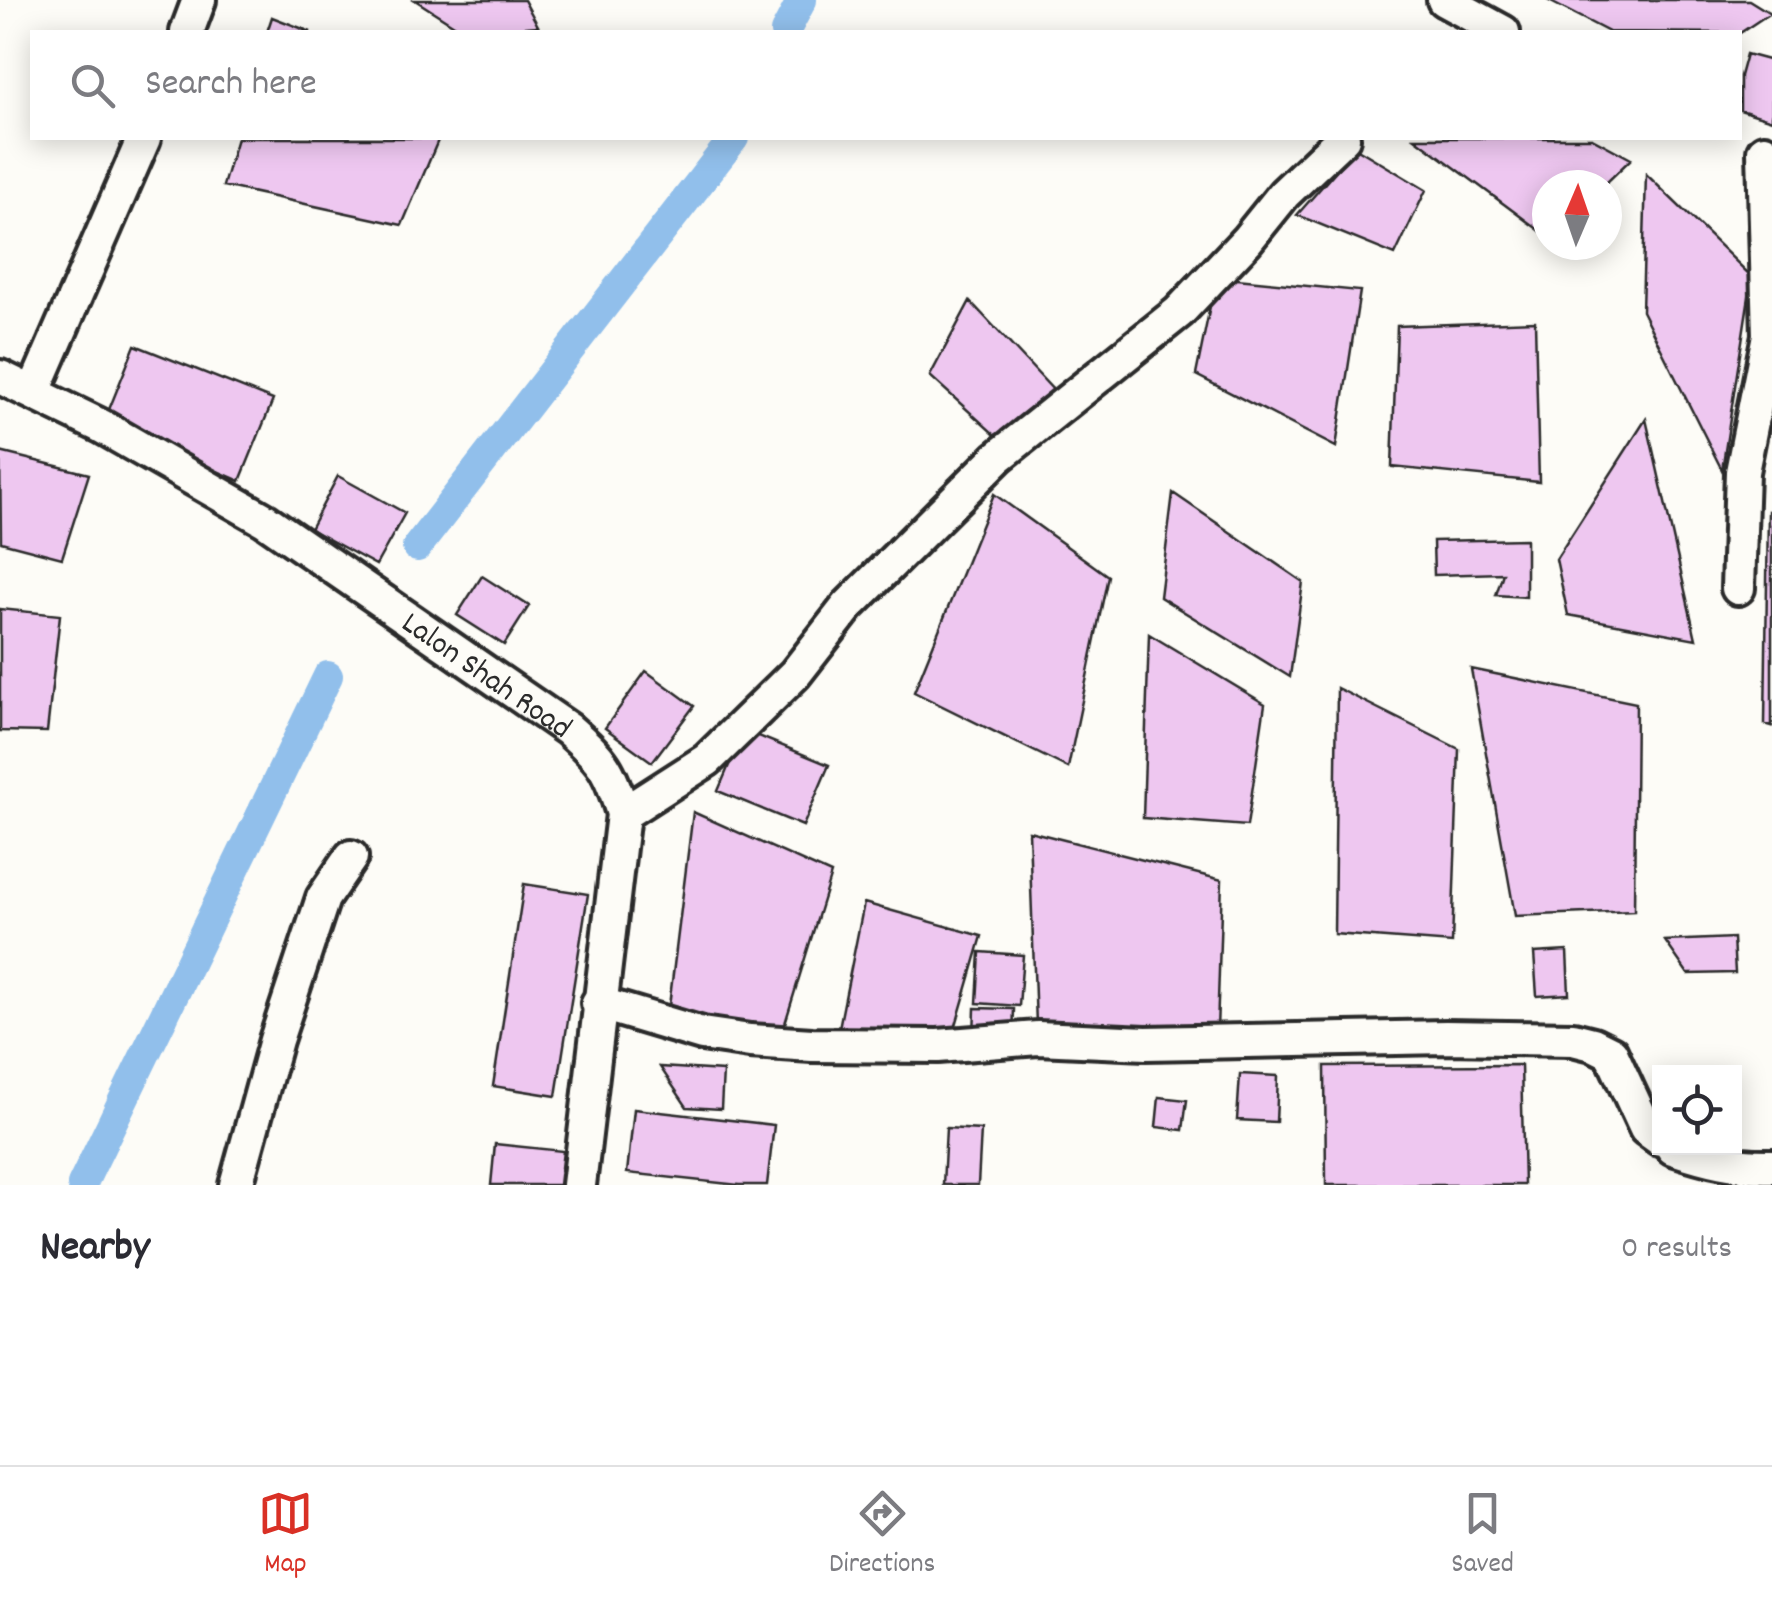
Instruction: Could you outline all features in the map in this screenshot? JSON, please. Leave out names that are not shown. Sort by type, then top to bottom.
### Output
[{"type":"street","points":[[188,30],[199,0]]},
{"type":"street","points":[[1444,0],[1492,30]]},
{"type":"street","points":[[34,391],[143,140]]},
{"type":"street","points":[[623,814],[708,760],[795,674],[848,606],[998,457],[1179,312],[1284,194],[1341,140]]},
{"type":"street","points":[[1738,588],[1742,472],[1769,334],[1757,147]]},
{"type":"street","name":"Lalon Shah Road","points":[[0,378],[34,391],[265,520],[568,730],[595,753],[612,775],[623,814],[579,1185]]},
{"type":"street","points":[[236,1185],[276,1040],[323,898],[351,857]]},
{"type":"street","points":[[598,1003],[702,1034],[750,1042],[850,1046],[938,1046],[1038,1038],[1146,1043],[1446,1037],[1573,1039],[1611,1053],[1646,1129],[1652,1133]]},
{"type":"street","points":[[1694,1155],[1745,1166],[1772,1166]]},
{"type":"building","points":[[415,0],[524,0],[538,26],[489,30],[462,30]]},
{"type":"building","points":[[1547,0],[1749,0],[1770,13],[1742,32],[1605,30]]},
{"type":"building","points":[[272,17],[306,30],[268,30]]},
{"type":"building","points":[[1746,54],[1772,61],[1772,120],[1742,111]]},
{"type":"building","points":[[236,140],[438,140],[402,225],[223,186]]},
{"type":"building","points":[[1418,140],[1596,140],[1631,159],[1620,170],[1532,170],[1532,225]]},
{"type":"building","points":[[1356,148],[1426,190],[1395,255],[1297,215]]},
{"type":"building","points":[[1646,174],[1752,277],[1722,470],[1642,311]]},
{"type":"building","points":[[1216,277],[1360,291],[1336,447],[1196,375]]},
{"type":"building","points":[[970,301],[1055,392],[1005,444],[930,376]]},
{"type":"building","points":[[1535,321],[1539,482],[1392,467],[1397,326]]},
{"type":"building","points":[[135,345],[273,400],[240,481],[104,422]]},
{"type":"building","points":[[1646,419],[1696,639],[1568,615],[1556,559]]},
{"type":"building","points":[[0,452],[89,474],[62,558],[1,542]]},
{"type":"building","points":[[338,476],[405,513],[376,565],[310,529]]},
{"type":"building","points":[[1173,493],[1303,582],[1290,677],[1160,597]]},
{"type":"building","points":[[994,494],[1108,576],[1068,768],[914,692]]},
{"type":"building","points":[[1768,511],[1772,512],[1772,726],[1765,724]]},
{"type":"building","points":[[1526,539],[1526,597],[1496,595],[1503,573],[1434,575],[1433,541]]},
{"type":"building","points":[[482,576],[529,606],[504,645],[457,615]]},
{"type":"building","points":[[0,609],[60,615],[47,732],[0,731]]},
{"type":"building","points":[[1149,634],[1265,704],[1247,826],[1143,818]]},
{"type":"building","points":[[1471,669],[1636,703],[1634,911],[1515,916]]},
{"type":"building","points":[[646,671],[694,706],[652,762],[605,728]]},
{"type":"building","points":[[1337,688],[1459,749],[1452,943],[1334,934]]},
{"type":"building","points":[[744,730],[829,765],[803,826],[718,791]]},
{"type":"building","points":[[693,812],[831,874],[782,1033],[668,1014]]},
{"type":"building","points":[[1029,831],[1222,880],[1217,1031],[1036,1025]]},
{"type":"building","points":[[524,884],[588,894],[556,1096],[493,1086]]},
{"type":"building","points":[[864,903],[982,936],[952,1039],[838,1033]]},
{"type":"building","points":[[1733,938],[1735,973],[1688,974],[1665,941]]},
{"type":"building","points":[[1567,951],[1569,994],[1537,996],[1534,953]]},
{"type":"building","points":[[980,952],[1023,955],[1019,1006],[977,1003]]},
{"type":"building","points":[[975,1008],[1014,1009],[1013,1036],[974,1036]]},
{"type":"building","points":[[1521,1065],[1524,1185],[1326,1185],[1325,1066]]},
{"type":"building","points":[[660,1067],[723,1071],[721,1109],[687,1107]]},
{"type":"building","points":[[1240,1074],[1278,1076],[1276,1122],[1237,1120]]},
{"type":"building","points":[[1159,1097],[1187,1100],[1183,1130],[1156,1127]]},
{"type":"building","points":[[634,1109],[774,1125],[767,1185],[627,1173]]},
{"type":"building","points":[[946,1128],[981,1130],[978,1185],[943,1185]]},
{"type":"building","points":[[495,1144],[563,1151],[559,1185],[491,1185]]},
{"type":"waterway","points":[[786,30],[802,0]]},
{"type":"waterway","points":[[417,547],[732,140]]},
{"type":"waterway","points":[[82,1185],[328,676]]}]
